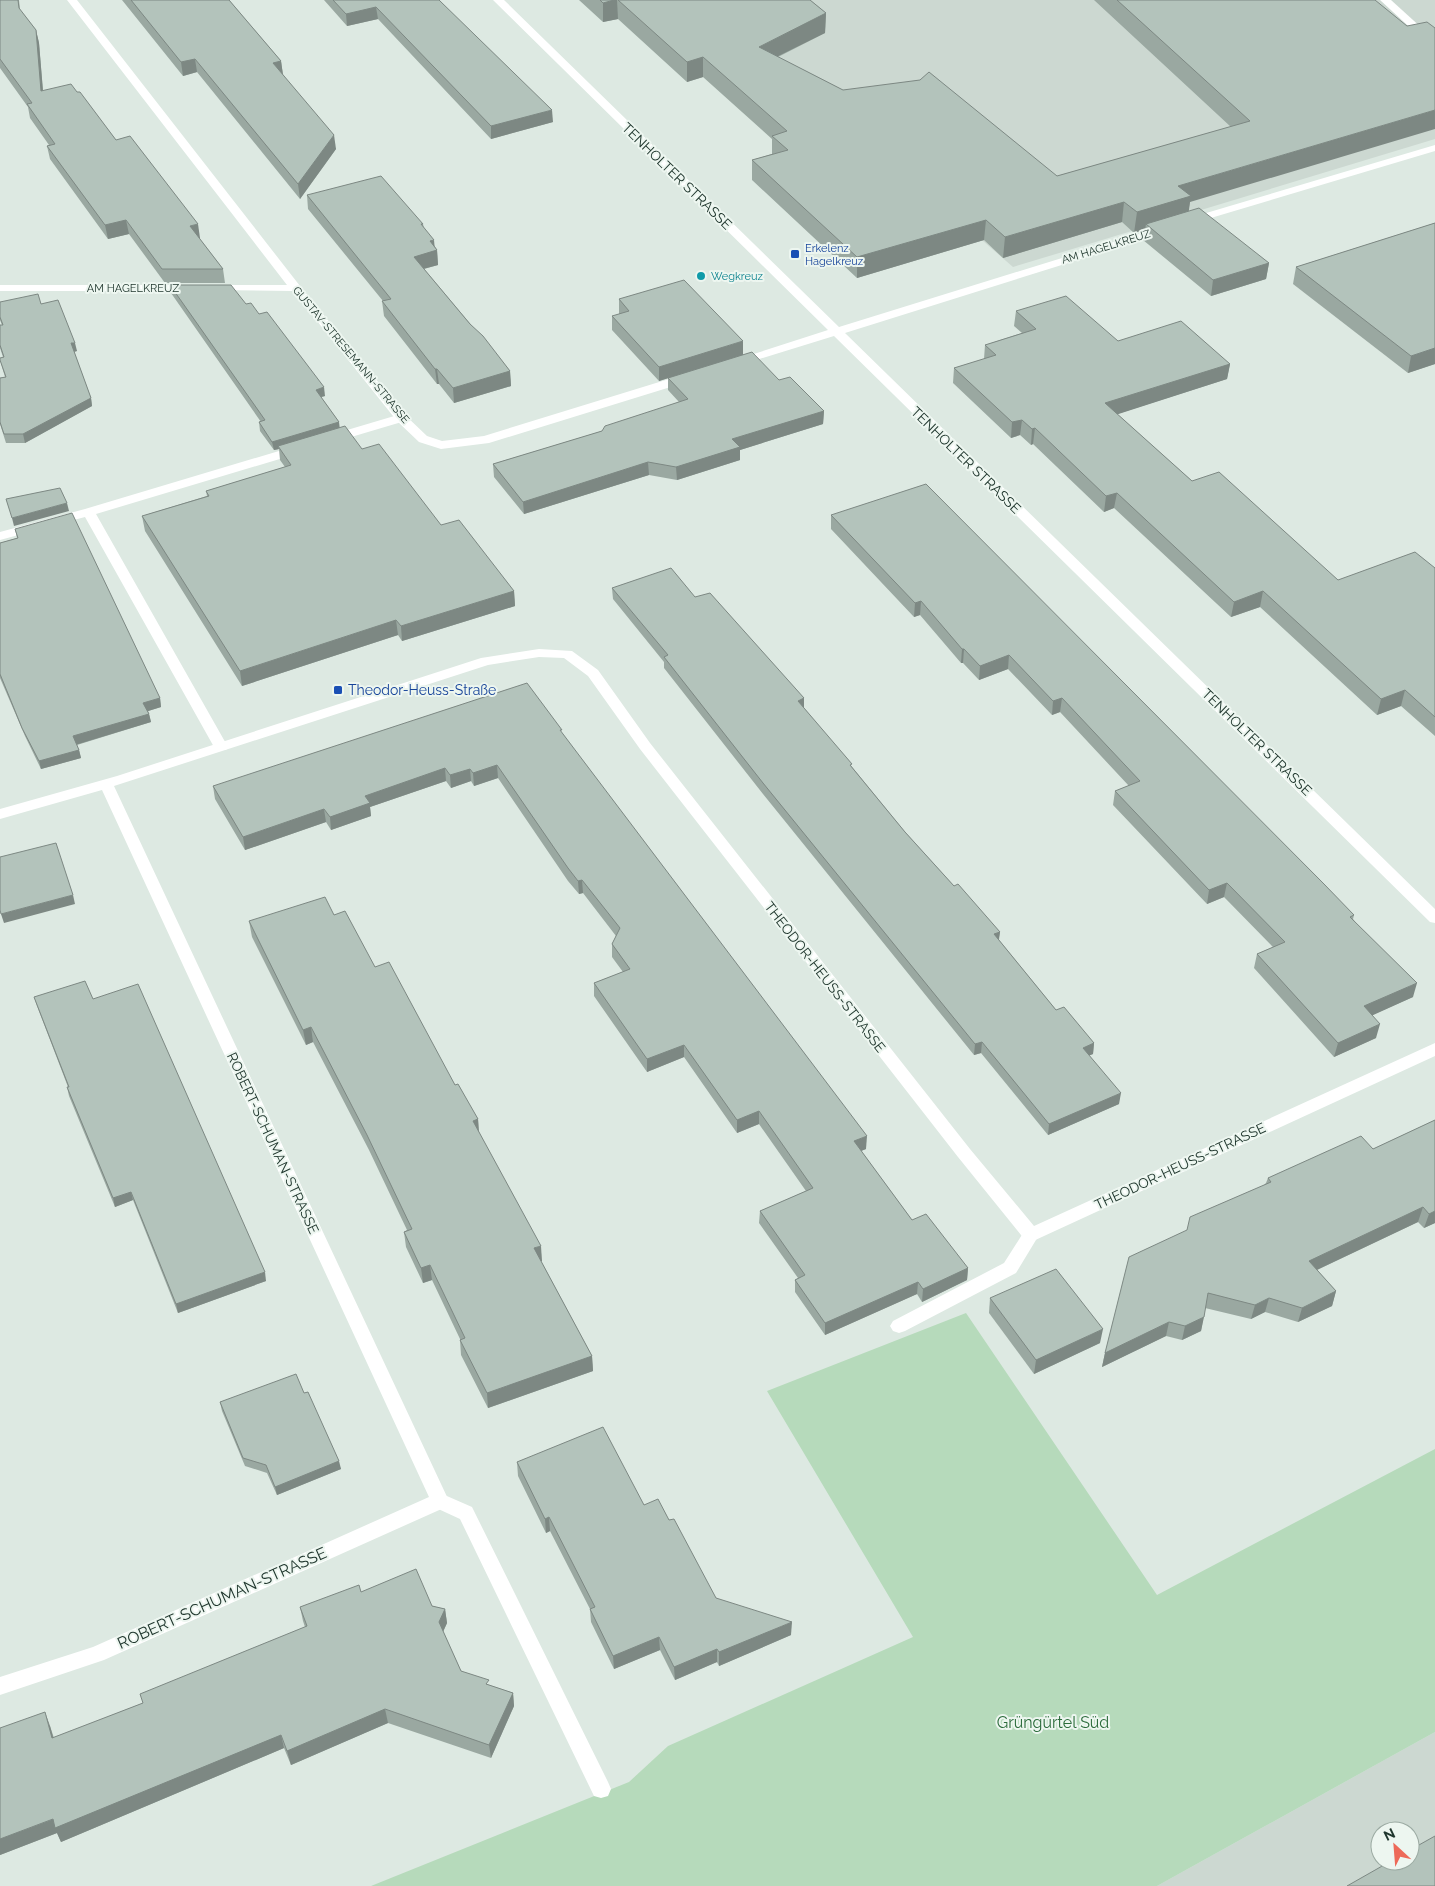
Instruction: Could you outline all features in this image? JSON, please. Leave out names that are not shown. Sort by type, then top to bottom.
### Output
[{"type":"street","name":"GUSTAV-STRESEMANN-STRASSE","points":[[72,0],[296,288],[401,418],[424,439],[441,446],[485,440],[694,376]]},
{"type":"street","name":"TENHOLTER STRASSE","points":[[498,0],[1435,918]]},
{"type":"street","points":[[1385,0],[1435,45]]},
{"type":"street","name":"AM HAGELKREUZ","points":[[836,332],[1044,265],[1435,148]]},
{"type":"street","name":"AM HAGELKREUZ","points":[[0,288],[296,288]]},
{"type":"street","points":[[732,364],[836,332]]},
{"type":"street","points":[[0,536],[89,512],[401,418]]},
{"type":"street","points":[[89,512],[221,747]]},
{"type":"street","name":"THEODOR-HEUSS-STRASSE","points":[[0,814],[106,784],[486,661],[538,653],[567,654],[593,672],[645,746],[1030,1235],[1435,1049]]},
{"type":"street","name":"ROBERT-SCHUMAN-STRASSE","points":[[0,1686],[97,1654],[440,1501],[106,784]]},
{"type":"street","points":[[899,1326],[1010,1268],[1030,1235]]},
{"type":"street","points":[[440,1501],[466,1513],[601,1789]]},
{"type":"shaded area","points":[[705,0],[1435,0],[1435,139],[1013,267]]},
{"type":"shaded area","points":[[1435,1732],[1435,1886],[1157,1886]]},
{"type":"green space","name":"Grüngürtel Süd","points":[[966,1313],[1157,1595],[1435,1449],[1435,1732],[1157,1886],[371,1886],[629,1782],[668,1746],[913,1637],[767,1391]]},
{"type":"building","points":[[0,0],[18,0],[19,8],[36,30],[41,91],[71,84],[77,92],[80,92],[116,140],[130,136],[198,224],[190,226],[223,269],[162,269],[126,220],[105,225],[47,146],[55,144],[27,104],[32,103],[0,59]]},
{"type":"building","points":[[131,0],[229,0],[281,61],[273,63],[334,135],[298,184],[195,59],[181,62]]},
{"type":"building","points":[[333,0],[439,0],[552,110],[491,126],[376,7],[346,14]]},
{"type":"building","points":[[600,0],[614,0],[603,3]]},
{"type":"building","points":[[618,0],[810,0],[826,13],[759,47],[843,90],[920,80],[929,72],[1057,176],[1250,121],[1117,0],[1375,0],[1407,26],[1427,22],[1435,28],[1435,110],[1178,186],[1191,196],[1137,212],[1124,202],[1005,237],[986,220],[857,257],[752,160],[788,150],[772,136],[787,131],[703,57],[687,62]]},
{"type":"building","points":[[381,176],[423,224],[421,224],[434,240],[430,241],[437,250],[414,257],[470,324],[483,336],[510,371],[453,388],[435,369],[382,301],[391,299],[307,195]]},
{"type":"building","points":[[1199,208],[1269,263],[1213,280],[1146,224]]},
{"type":"building","points":[[1435,223],[1435,348],[1411,356],[1296,267]]},
{"type":"building","points":[[684,280],[743,341],[659,367],[612,316],[629,311],[619,299]]},
{"type":"building","points":[[170,285],[231,285],[246,304],[251,303],[259,314],[267,312],[324,387],[316,390],[339,422],[272,442],[259,422],[265,420]]},
{"type":"building","points":[[38,294],[41,304],[58,300],[75,343],[71,343],[91,398],[23,434],[4,434],[0,422],[0,378],[6,377],[0,360],[0,358],[4,357],[0,345],[0,325],[3,325],[0,317],[0,302]]},
{"type":"building","points":[[1066,296],[1118,341],[1181,321],[1230,364],[1105,403],[1192,481],[1219,472],[1338,580],[1415,552],[1435,568],[1435,717],[1405,690],[1381,699],[1263,591],[1234,602],[1117,493],[1106,496],[1035,428],[1032,429],[1022,420],[1012,422],[954,368],[996,355],[985,345],[1036,329],[1016,311]]},
{"type":"building","points":[[752,352],[779,380],[790,377],[824,411],[732,439],[740,447],[676,467],[648,462],[523,502],[493,464],[602,431],[605,426],[688,399],[668,378]]},
{"type":"building","points":[[345,426],[362,449],[379,444],[441,525],[459,520],[514,591],[401,626],[396,620],[240,671],[142,516],[209,496],[206,491],[291,465],[278,446]]},
{"type":"building","points":[[926,484],[1324,884],[1354,915],[1350,917],[1417,983],[1364,1006],[1380,1024],[1338,1043],[1257,954],[1285,942],[1227,883],[1209,890],[1115,791],[1140,781],[1062,698],[1053,701],[1009,655],[980,666],[962,649],[921,601],[915,603],[831,515]]},
{"type":"building","points":[[60,488],[67,503],[12,518],[6,499]]},
{"type":"building","points":[[72,513],[160,698],[143,703],[149,714],[73,736],[79,750],[39,761],[22,728],[0,674],[0,543],[18,538],[15,529]]},
{"type":"building","points":[[671,568],[695,597],[710,593],[804,698],[798,701],[852,764],[850,765],[905,832],[954,886],[958,884],[1000,932],[994,934],[1056,1010],[1064,1007],[1094,1043],[1083,1048],[1121,1093],[1049,1124],[982,1042],[975,1044],[763,783],[664,657],[668,655],[612,588]]},
{"type":"building","points":[[527,683],[562,730],[560,730],[867,1136],[854,1141],[912,1220],[926,1214],[968,1268],[923,1289],[918,1282],[825,1323],[795,1280],[805,1275],[760,1211],[813,1188],[759,1111],[737,1120],[684,1045],[647,1059],[594,983],[630,969],[612,944],[620,928],[582,880],[578,881],[568,868],[497,765],[473,773],[470,769],[450,775],[445,768],[365,796],[370,803],[330,817],[324,809],[243,837],[213,786]]},
{"type":"building","points":[[56,843],[73,895],[1,914],[0,857]]},
{"type":"building","points":[[325,897],[334,915],[345,911],[375,967],[389,962],[455,1085],[458,1084],[478,1119],[473,1121],[541,1246],[534,1248],[592,1356],[487,1393],[460,1340],[465,1338],[430,1265],[421,1268],[404,1232],[412,1229],[367,1135],[311,1027],[303,1030],[249,921]]},
{"type":"building","points":[[85,981],[93,999],[138,984],[265,1272],[176,1304],[131,1192],[113,1198],[67,1087],[69,1087],[34,997]]},
{"type":"building","points":[[1435,1120],[1435,1211],[1429,1214],[1423,1207],[1309,1261],[1336,1291],[1302,1308],[1269,1298],[1255,1305],[1208,1293],[1204,1317],[1185,1326],[1169,1322],[1105,1353],[1129,1257],[1187,1230],[1190,1217],[1271,1182],[1268,1178],[1361,1136],[1373,1149]]},
{"type":"building","points":[[1056,1269],[1103,1329],[1036,1360],[990,1298]]},
{"type":"building","points":[[296,1374],[304,1393],[308,1392],[339,1461],[275,1487],[266,1465],[243,1458],[220,1402]]},
{"type":"building","points":[[603,1427],[644,1505],[658,1499],[669,1520],[674,1519],[716,1598],[792,1622],[719,1652],[717,1649],[674,1667],[659,1637],[613,1656],[590,1609],[595,1607],[549,1517],[545,1519],[517,1462]]},
{"type":"building","points":[[416,1569],[432,1606],[445,1609],[439,1622],[461,1671],[489,1680],[486,1684],[513,1693],[489,1745],[385,1709],[287,1751],[281,1735],[55,1828],[53,1819],[0,1839],[0,1728],[45,1712],[52,1738],[143,1703],[140,1694],[307,1626],[300,1607],[359,1585],[361,1592]]},
{"type":"building","points":[[1435,1836],[1435,1886],[1347,1886],[1373,1871],[1420,1871],[1420,1844]]},
{"type":"place","name":"Erkelenz Hagelkreuz","points":[[795,254]]},
{"type":"place","name":"Wegkreuz","points":[[701,276]]},
{"type":"place","name":"Theodor-Heuss-Straße","points":[[338,690]]}]
